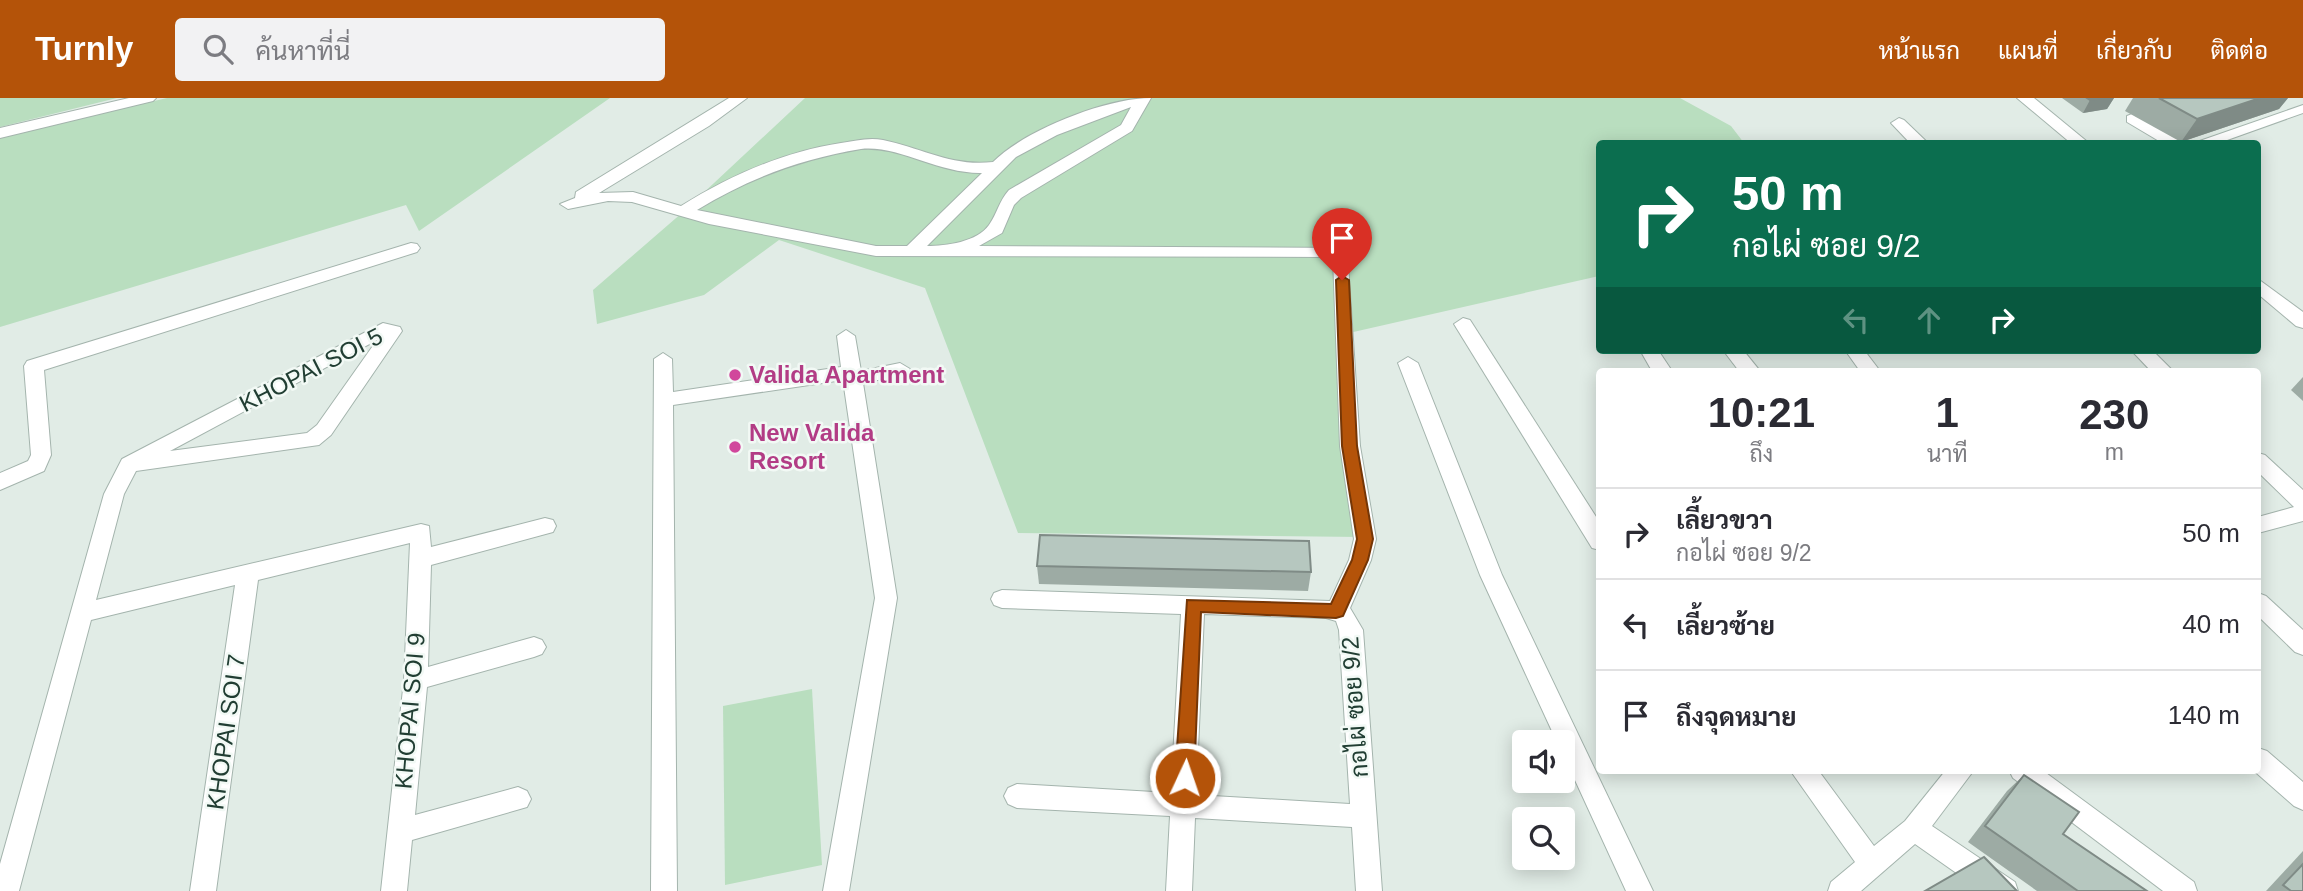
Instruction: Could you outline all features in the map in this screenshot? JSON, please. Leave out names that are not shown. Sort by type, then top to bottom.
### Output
[{"type":"street","points":[[0,133],[148,98]]},
{"type":"street","points":[[739,98],[705,123],[568,204],[608,196],[633,197],[683,212],[824,244],[876,251],[1341,252],[1350,446],[1365,539],[1360,560],[1336,611]]},
{"type":"street","points":[[913,250],[1010,154],[1033,141],[1142,98]]},
{"type":"street","points":[[957,250],[996,229],[1006,204],[1015,194],[1127,128],[1142,98]]},
{"type":"street","points":[[2025,98],[2077,140]]},
{"type":"street","points":[[2277,98],[2301,109]]},
{"type":"street","points":[[2211,140],[2301,109]]},
{"type":"street","points":[[2132,119],[2169,140]]},
{"type":"street","points":[[1899,123],[1917,140]]},
{"type":"street","points":[[683,212],[743,176],[804,155],[835,148],[882,145],[949,168],[980,169],[998,166]]},
{"type":"street","points":[[975,190],[1006,204]]},
{"type":"street","points":[[0,482],[37,466],[41,455],[34,366],[411,248]]},
{"type":"street","points":[[2261,287],[2303,322]]},
{"type":"street","points":[[1463,324],[1596,536]]},
{"type":"street","name":"KHOPAI SOI 5","points":[[383,329],[393,331],[324,430],[312,440],[129,464],[383,329]]},
{"type":"street","points":[[836,891],[886,598],[846,336]]},
{"type":"street","points":[[1735,354],[1747,368]]},
{"type":"street","points":[[1857,354],[1868,368]]},
{"type":"street","points":[[2144,354],[2159,368]]},
{"type":"street","points":[[663,359],[664,891]]},
{"type":"street","points":[[1408,363],[1491,575],[1640,891]]},
{"type":"street","points":[[663,400],[900,369]]},
{"type":"street","points":[[2261,463],[2303,503]]},
{"type":"street","points":[[6,891],[114,494],[129,464]]},
{"type":"street","points":[[2261,524],[2303,513]]},
{"type":"street","points":[[420,559],[545,526]]},
{"type":"street","name":"KHOPAI SOI 9","points":[[248,573],[421,532],[415,680],[394,891]]},
{"type":"street","points":[[82,613],[248,573]]},
{"type":"street","name":"KHOPAI SOI 7","points":[[203,891],[248,573]]},
{"type":"street","name":"กอไผ่ ซอย 9/2","points":[[1002,599],[1336,611],[1344,615],[1351,630],[1369,891]]},
{"type":"street","points":[[1179,891],[1193,605]]},
{"type":"street","points":[[2261,605],[2303,645]]},
{"type":"street","points":[[415,680],[534,647]]},
{"type":"street","points":[[2261,762],[2303,798]]},
{"type":"street","points":[[1806,774],[1873,866]]},
{"type":"street","points":[[1842,891],[1914,829],[1958,774]]},
{"type":"street","points":[[2027,774],[2184,891]]},
{"type":"street","points":[[1017,796],[1183,803],[1362,816]]},
{"type":"street","points":[[398,832],[518,799]]},
{"type":"street","points":[[1914,829],[2005,891]]},
{"type":"green space","points":[[0,98],[117,98],[0,127]]},
{"type":"green space","points":[[167,98],[610,98],[419,231],[406,205],[0,327],[0,137]]},
{"type":"green space","points":[[805,98],[1680,98],[1731,126],[1742,140],[1596,140],[1596,277],[1349,333],[1362,537],[1018,533],[925,288],[779,240],[704,295],[597,324],[593,290],[683,212]]},
{"type":"green space","points":[[812,689],[822,865],[725,885],[723,706]]},
{"type":"building","points":[[2159,98],[2260,98],[2197,119]]},
{"type":"building","points":[[1040,535],[1309,541],[1311,572],[1037,566]]},
{"type":"building","points":[[2024,775],[2079,812],[2063,834],[2147,891],[2078,891],[1985,826]]},
{"type":"building","points":[[1984,857],[2017,891],[1925,891]]},
{"type":"building","points":[[2303,864],[2303,891],[2291,891],[2283,885]]},
{"type":"place","name":"Valida Apartment","points":[[735,375]]},
{"type":"place","name":"New Valida Resort","points":[[735,447]]},
{"type":"route","points":[[1185,778],[1193,605],[1336,611],[1360,560],[1365,539],[1350,446],[1342,280]]}]
